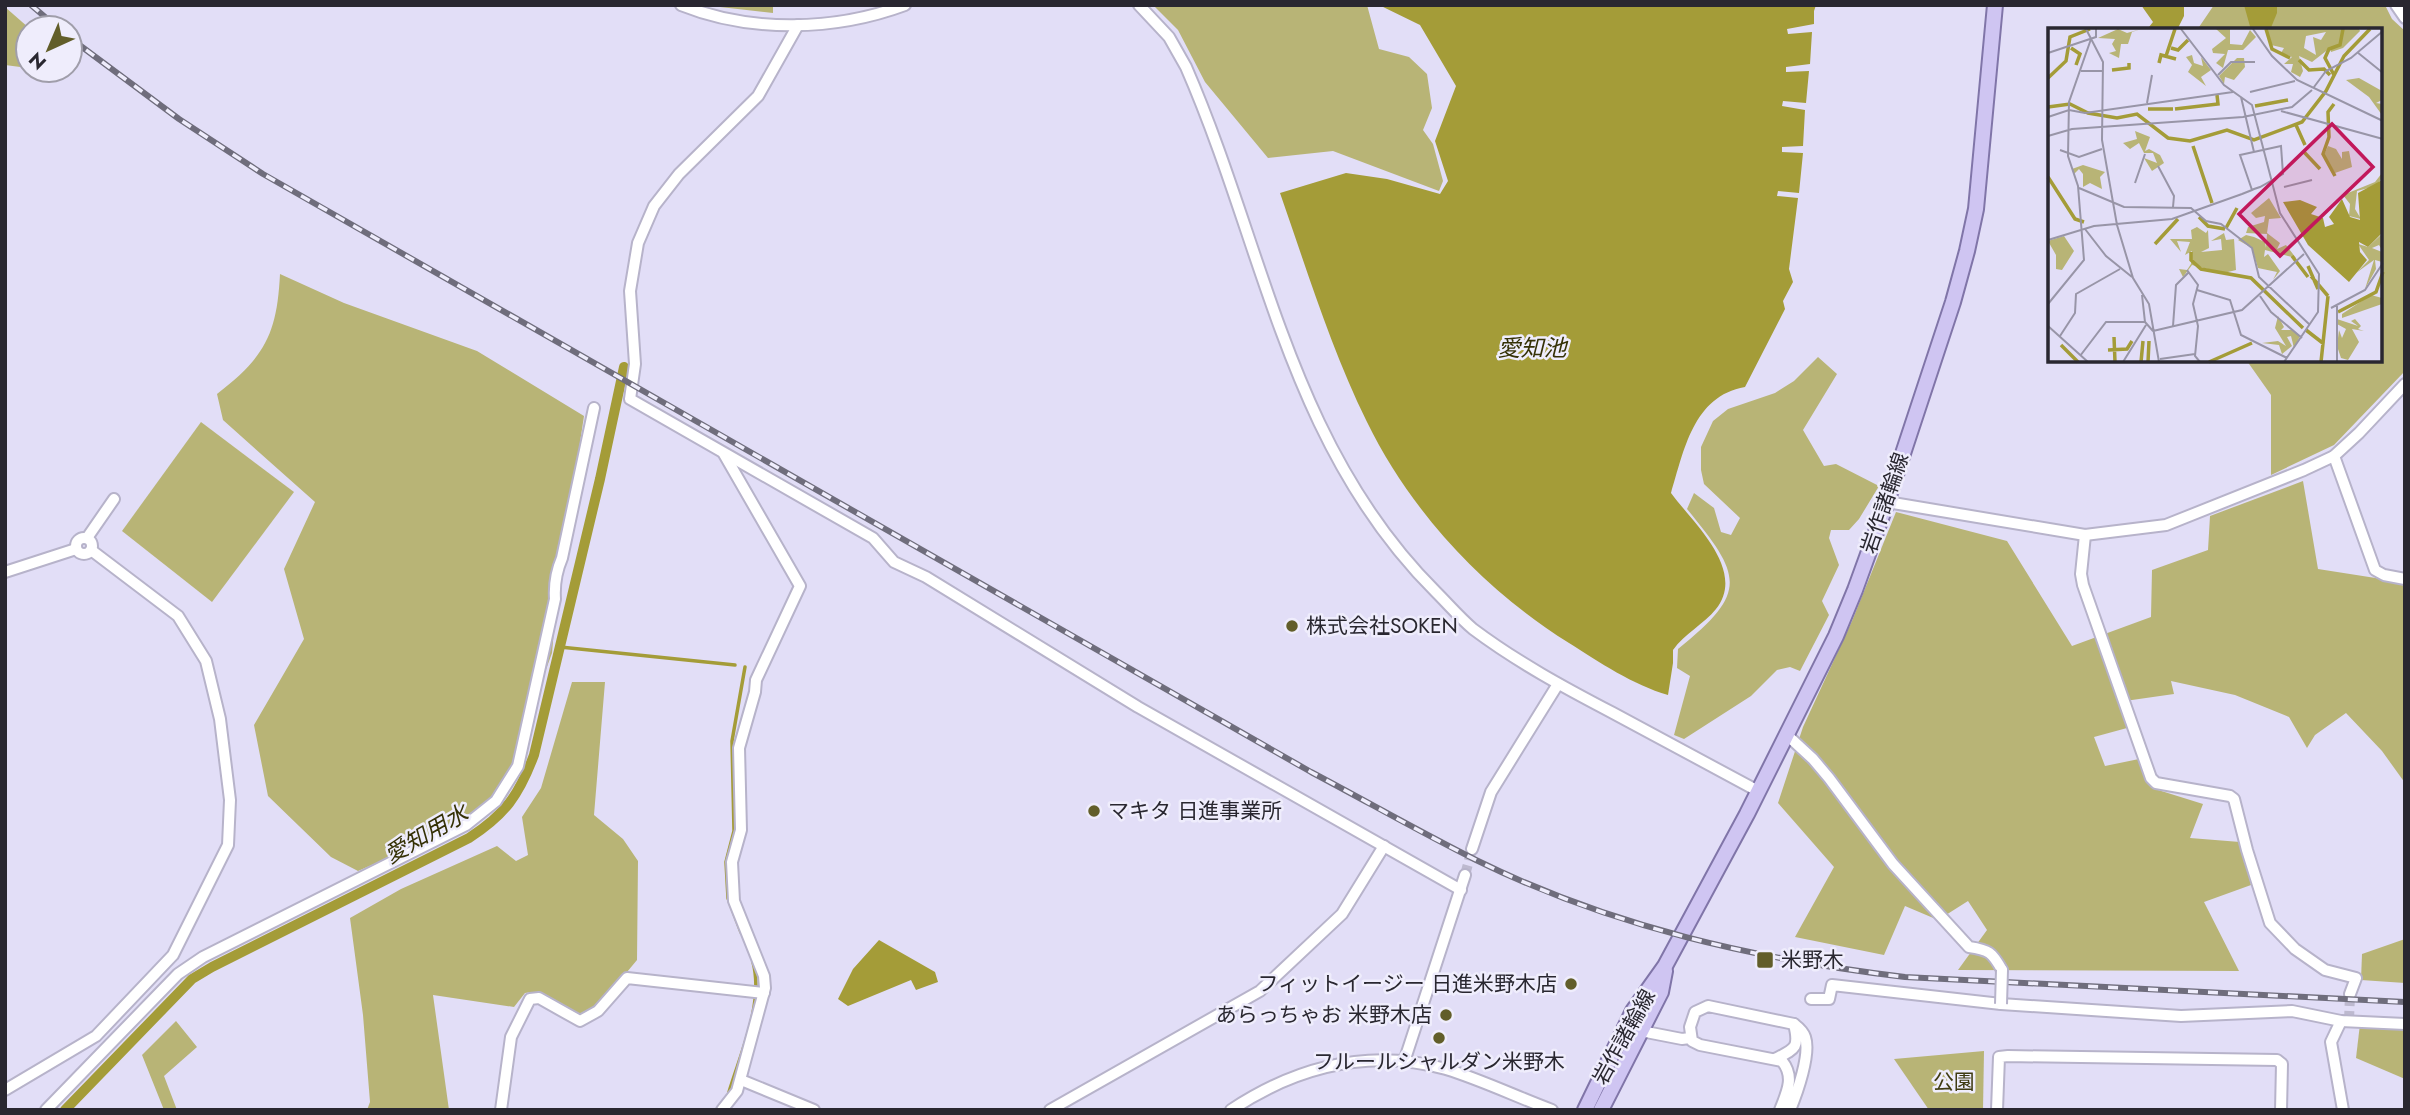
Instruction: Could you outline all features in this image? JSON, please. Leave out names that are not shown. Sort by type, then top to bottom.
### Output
[{"type":"main road","name":"岩作諸輪線","points":[[1585,1110],[1633,1011],[1665,966],[1787,735],[1836,636],[1887,502],[1953,302],[1967,251],[1976,209],[1996,5]]},
{"type":"main road","name":"岩作諸輪線","points":[[1601,1110],[1661,992],[1665,966]]},
{"type":"street","points":[[681,5],[755,24],[797,25],[860,18],[905,5]]},
{"type":"street","points":[[1139,5],[1169,37],[1186,67],[1314,415],[1356,494],[1381,530],[1420,576],[1472,627],[1558,684],[1758,791]]},
{"type":"street","points":[[2396,5],[2405,18]]},
{"type":"street","points":[[797,25],[758,96],[679,174],[654,206],[638,243],[629,291],[635,364],[630,399],[873,538],[894,562],[926,577],[1138,707],[1461,890]]},
{"type":"street","points":[[1887,502],[2085,535],[2166,525],[2334,456],[2404,387]]},
{"type":"street","points":[[46,1110],[171,981],[203,957],[466,825],[496,801],[510,781],[521,756],[555,599],[557,569],[562,558],[594,408]]},
{"type":"street","points":[[722,452],[800,586],[756,680],[739,748],[741,830],[732,862],[734,901],[764,976],[764,993],[741,1080],[737,1091],[722,1110]]},
{"type":"street","points":[[2334,456],[2375,570],[2384,575],[2405,579]]},
{"type":"street","points":[[76,548],[79,539],[87,538],[114,499]]},
{"type":"street","points":[[2085,535],[2081,574],[2083,584],[2151,778],[2156,783],[2234,799],[2246,850],[2270,923],[2295,949],[2325,970],[2356,978],[2350,994]]},
{"type":"street","points":[[87,538],[92,544],[91,550]]},
{"type":"street","points":[[76,548],[84,554],[91,550]]},
{"type":"street","points":[[5,572],[76,548]]},
{"type":"street","points":[[5,1090],[96,1036],[173,955],[228,845],[230,800],[220,719],[206,661],[178,616],[91,550]]},
{"type":"street","points":[[1472,849],[1491,792],[1558,684]]},
{"type":"street","points":[[1787,735],[1829,778],[1893,864],[1969,947],[1986,949],[1995,956],[2003,970],[2001,1004]]},
{"type":"street","points":[[1050,1110],[1260,991],[1342,914],[1384,846]]},
{"type":"street","points":[[1404,1062],[1465,875]]},
{"type":"street","points":[[501,1110],[510,1037],[530,999],[539,998],[577,1021],[598,1011],[627,978],[764,993]]},
{"type":"street","points":[[1811,999],[1829,999],[1832,985],[2001,1004],[2181,1016],[2292,1012],[2341,1021],[2405,1024]]},
{"type":"street","points":[[1780,1110],[1787,1092],[1790,1072],[1782,1061],[1700,1045],[1692,1041],[1690,1027],[1695,1012],[1708,1006],[1794,1024],[1805,1034],[1807,1047],[1800,1088],[1790,1110]]},
{"type":"street","points":[[2341,1021],[2332,1042],[2343,1110]]},
{"type":"street","points":[[1774,1059],[1791,1051],[1795,1046],[1797,1039],[1794,1024]]},
{"type":"street","points":[[1641,1031],[1682,1039],[1690,1038]]},
{"type":"street","points":[[1997,1110],[1999,1057],[2008,1056],[2277,1060],[2281,1064],[2281,1110]]},
{"type":"street","points":[[1231,1110],[1269,1086],[1312,1070],[1373,1060],[1404,1062],[1448,1070],[1552,1110]]},
{"type":"street","points":[[741,1080],[796,1106],[814,1110]]},
{"type":"green space","points":[[715,5],[773,5],[773,13],[720,7]]},
{"type":"green space","points":[[1153,5],[1367,5],[1379,49],[1409,57],[1427,74],[1432,108],[1423,130],[1433,144],[1443,181],[1439,191],[1333,151],[1268,158],[1205,82],[1178,30]]},
{"type":"green space","points":[[2214,5],[2385,5],[2392,19],[2405,31],[2405,371],[2334,445],[2271,475],[2271,395],[2248,362],[2382,362],[2382,28],[2198,28]]},
{"type":"green space","points":[[5,7],[14,15],[14,66],[5,65]]},
{"type":"green space","points":[[280,274],[344,303],[477,351],[584,416],[557,595],[552,653],[501,793],[463,825],[358,871],[331,857],[268,796],[254,725],[304,639],[284,569],[315,502],[223,420],[217,394],[247,368],[265,343],[276,313]]},
{"type":"green space","points":[[1818,357],[1837,374],[1803,430],[1824,466],[1836,464],[1879,486],[1849,530],[1831,530],[1829,538],[1839,565],[1822,601],[1829,615],[1800,671],[1790,667],[1777,670],[1751,696],[1684,739],[1674,735],[1690,676],[1677,668],[1678,649],[1717,612],[1727,597],[1730,583],[1719,551],[1687,509],[1694,493],[1714,508],[1721,532],[1731,535],[1740,518],[1704,484],[1701,447],[1713,421],[1728,409],[1775,393],[1794,381]]},
{"type":"green space","points":[[201,422],[294,492],[212,602],[122,531]]},
{"type":"green space","points":[[2303,481],[2318,569],[2401,582],[2405,575],[2405,783],[2382,751],[2346,713],[2315,735],[2307,748],[2289,717],[2235,695],[2171,681],[2174,694],[2118,702],[2127,728],[2094,737],[2105,766],[2139,759],[2155,789],[2203,804],[2190,838],[2240,842],[2251,885],[2204,902],[2239,971],[1958,970],[1987,930],[1968,901],[1938,920],[1905,906],[1884,955],[1795,937],[1834,867],[1778,803],[1803,727],[1852,621],[1896,512],[2007,541],[2072,646],[2151,617],[2152,570],[2208,550],[2210,516]]},
{"type":"green space","points":[[572,682],[605,682],[594,815],[623,839],[638,861],[637,960],[597,1008],[579,1020],[532,992],[525,993],[514,1007],[433,995],[449,1110],[367,1110],[370,1102],[363,1015],[350,918],[401,889],[497,846],[516,861],[528,855],[522,817],[541,788]]},
{"type":"green space","points":[[2405,939],[2405,983],[2361,980],[2362,954]]},
{"type":"green space","points":[[176,1021],[197,1047],[164,1076],[177,1110],[164,1110],[142,1055]]},
{"type":"green space","points":[[2360,1024],[2405,1029],[2405,1079],[2356,1058]]},
{"type":"green space","name":"公園","points":[[1984,1051],[1983,1110],[1929,1110],[1894,1059]]},
{"type":"water","name":"愛知池","points":[[1379,5],[1816,5],[1814,24],[1787,29],[1788,34],[1812,32],[1810,64],[1786,67],[1786,72],[1809,71],[1806,103],[1783,101],[1782,106],[1805,110],[1803,146],[1782,147],[1782,152],[1803,153],[1799,193],[1778,191],[1777,196],[1798,198],[1789,269],[1793,282],[1783,301],[1785,309],[1745,387],[1727,392],[1713,401],[1702,413],[1686,443],[1671,493],[1713,548],[1725,579],[1724,594],[1716,609],[1673,650],[1668,695],[1629,679],[1569,643],[1508,599],[1479,574],[1428,518],[1405,487],[1367,422],[1342,366],[1280,193],[1346,173],[1387,179],[1440,194],[1448,181],[1435,141],[1456,86],[1420,25]]},
{"type":"water","points":[[2141,5],[2184,5],[2184,16],[2178,28],[2150,28],[2153,22]]},
{"type":"water","points":[[2244,5],[2277,5],[2271,28],[2250,28]]},
{"type":"water","points":[[879,940],[935,972],[938,982],[916,990],[911,980],[848,1006],[838,999],[853,969]]},
{"type":"waterway","name":"愛知用水","points":[[65,1110],[192,979],[469,838],[492,821],[509,803],[523,782],[534,755],[624,367]]},
{"type":"waterway","points":[[560,647],[735,665]]},
{"type":"waterway","points":[[741,932],[728,898],[726,862],[734,831],[732,741],[745,667]]},
{"type":"waterway","points":[[729,1092],[753,1011],[756,994],[753,962]]},
{"type":"tunnel","points":[[1465,875],[1472,849]]},
{"type":"tunnel","points":[[2349,1021],[2350,994]]},
{"type":"railway","points":[[31,5],[42,14]]},
{"type":"railway","points":[[84,48],[179,119],[263,174],[1311,772],[1476,860],[1527,884],[1632,922],[1685,937],[1849,970],[1905,977],[2405,1002]]},
{"type":"place","name":"株式会社SOKEN","points":[[1292,626]]},
{"type":"place","name":"マキタ 日進事業所","points":[[1094,811]]},
{"type":"place","name":"米野木","points":[[1765,960]]},
{"type":"place","name":"フィットイージー 日進米野木店","points":[[1571,984]]},
{"type":"place","name":"あらっちゃお 米野木店","points":[[1446,1015]]},
{"type":"place","name":"フルールシャルダン米野木","points":[[1439,1038]]}]
